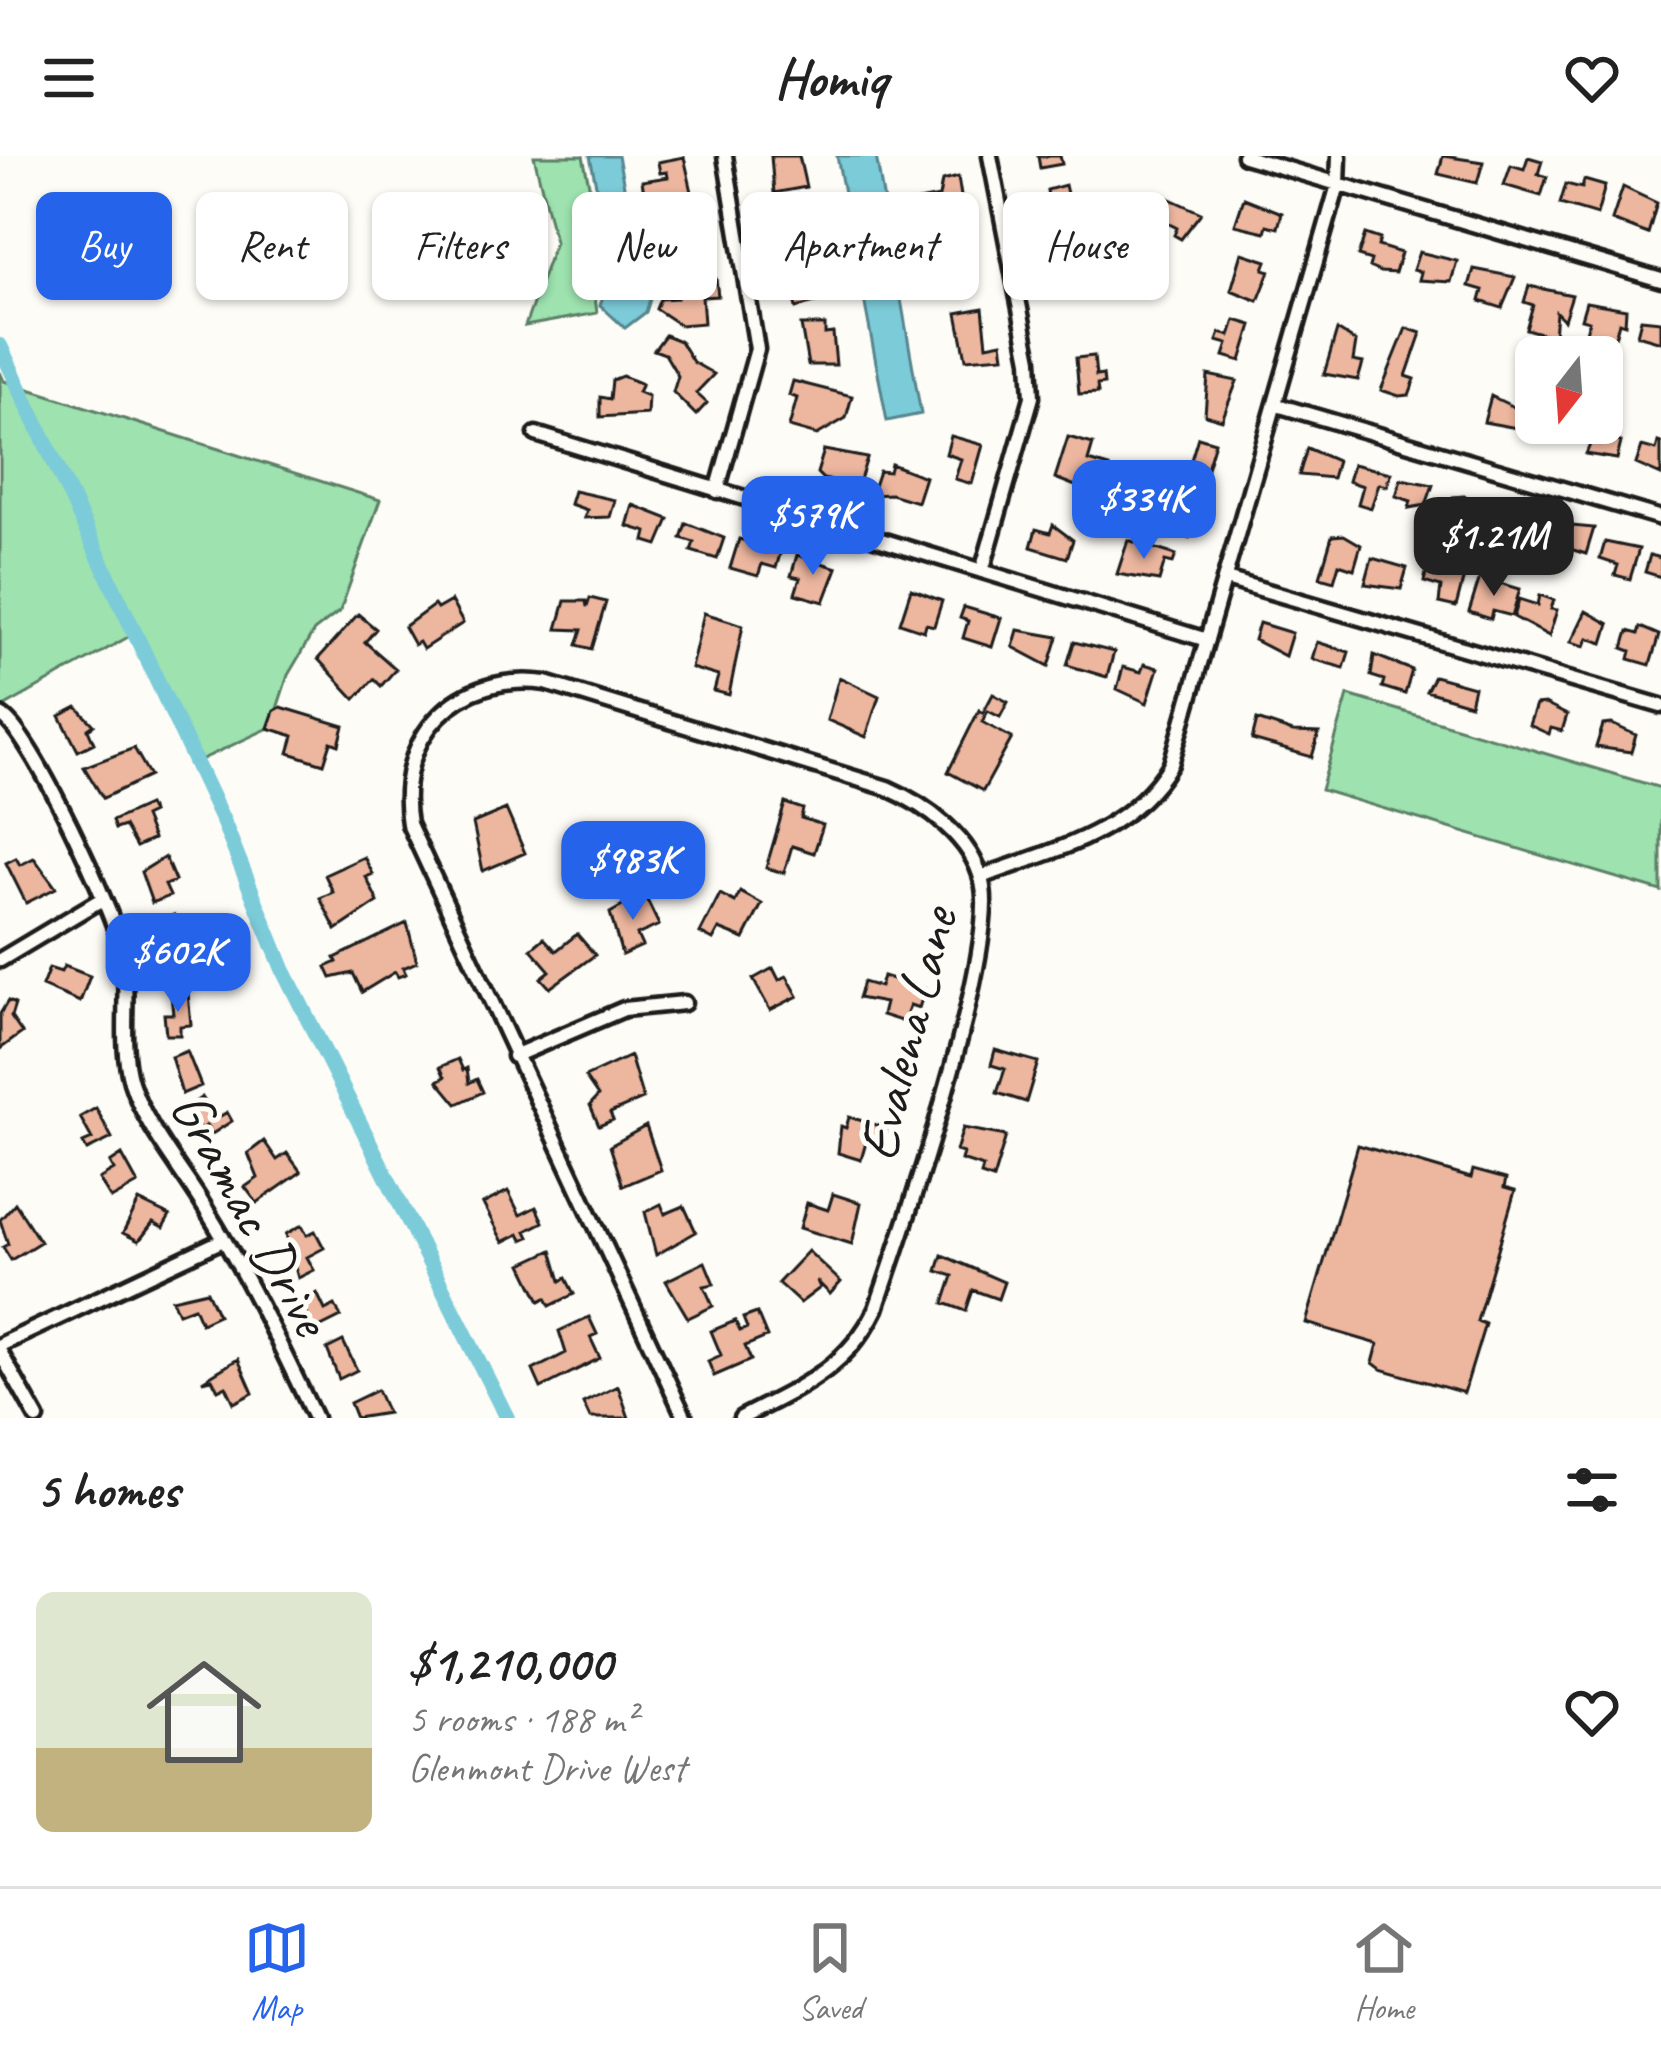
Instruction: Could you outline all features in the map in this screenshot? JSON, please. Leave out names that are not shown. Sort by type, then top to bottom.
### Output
[{"type":"street","points":[[717,491],[752,383],[757,349],[725,156]]},
{"type":"street","points":[[982,571],[1032,397],[1030,360],[990,156]]},
{"type":"street","points":[[1244,156],[1661,280]]},
{"type":"street","name":"Evalena Lane","points":[[741,1418],[832,1369],[857,1342],[875,1309],[977,964],[986,904],[981,877],[1095,835],[1146,798],[1176,752],[1338,185],[1339,156]]},
{"type":"street","points":[[1277,405],[1661,518]]},
{"type":"street","points":[[536,434],[1208,640]]},
{"type":"street","points":[[1226,579],[1661,706]]},
{"type":"street","points":[[685,1418],[429,877],[406,805],[407,770],[420,737],[444,709],[474,690],[509,681],[546,683],[887,788],[937,818],[981,877]]},
{"type":"street","name":"Gramac Drive","points":[[2,715],[18,725],[40,767],[122,948],[131,1083],[223,1240],[315,1418]]},
{"type":"street","points":[[0,960],[102,899]]},
{"type":"street","points":[[514,1056],[624,1009],[684,1003]]},
{"type":"street","points":[[37,1418],[0,1348],[223,1240]]},
{"type":"green space","points":[[534,156],[583,156],[591,192],[572,192],[572,300],[595,300],[597,313],[525,326],[534,300],[548,300],[548,262],[555,242],[548,192],[543,192]]},
{"type":"green space","points":[[0,372],[4,381],[380,500],[340,611],[314,631],[288,675],[271,727],[196,762],[130,636],[0,709]]},
{"type":"green space","points":[[1348,695],[1661,788],[1661,891],[1321,790]]},
{"type":"water","points":[[590,156],[618,156],[625,192],[597,192]]},
{"type":"water","points":[[837,156],[876,156],[882,192],[844,192]]},
{"type":"water","points":[[602,300],[650,300],[646,312],[625,328],[600,305]]},
{"type":"water","points":[[864,300],[901,300],[921,414],[887,421]]},
{"type":"building","points":[[771,156],[799,156],[806,187],[774,192]]},
{"type":"building","points":[[1038,156],[1060,156],[1062,164],[1040,168]]},
{"type":"building","points":[[1443,156],[1483,162],[1477,183],[1438,174]]},
{"type":"building","points":[[684,157],[692,192],[644,192],[642,181],[668,177],[667,172],[660,173],[658,162]]},
{"type":"building","points":[[1528,157],[1542,161],[1538,174],[1547,177],[1541,196],[1504,185],[1511,165],[1524,169]]},
{"type":"building","points":[[958,177],[960,192],[940,192],[942,181]]},
{"type":"building","points":[[1584,180],[1605,186],[1597,215],[1560,204],[1566,184],[1582,188]]},
{"type":"building","points":[[1623,187],[1657,203],[1648,234],[1612,220]]},
{"type":"building","points":[[1169,198],[1201,213],[1181,239],[1174,235],[1177,228],[1169,224]]},
{"type":"building","points":[[1244,198],[1282,213],[1278,228],[1267,225],[1265,232],[1235,225]]},
{"type":"building","points":[[1365,234],[1380,239],[1378,246],[1401,253],[1395,273],[1369,267],[1371,260],[1358,256]]},
{"type":"building","points":[[1419,252],[1457,261],[1451,282],[1419,280],[1421,272],[1413,270]]},
{"type":"building","points":[[1242,253],[1267,261],[1264,269],[1270,271],[1258,301],[1231,290]]},
{"type":"building","points":[[1474,269],[1515,277],[1502,308],[1480,301],[1483,290],[1469,286]]},
{"type":"building","points":[[1529,286],[1572,295],[1564,320],[1556,312],[1554,336],[1526,329],[1533,305],[1524,302]]},
{"type":"building","points":[[660,300],[702,300],[704,323],[680,325],[656,309]]},
{"type":"building","points":[[794,300],[827,300],[796,308]]},
{"type":"building","points":[[1586,302],[1626,309],[1625,324],[1619,322],[1615,336],[1586,332],[1589,321],[1581,319]]},
{"type":"building","points":[[983,308],[987,345],[1002,342],[1004,356],[966,359],[957,313]]},
{"type":"building","points":[[1641,319],[1661,321],[1661,342],[1637,335]]},
{"type":"building","points":[[1235,320],[1252,325],[1241,361],[1224,356],[1228,344],[1217,341],[1220,333],[1230,336]]},
{"type":"building","points":[[801,325],[825,325],[825,334],[833,333],[836,365],[808,365]]},
{"type":"building","points":[[1406,328],[1421,333],[1406,376],[1415,379],[1409,395],[1399,396],[1381,390]]},
{"type":"building","points":[[1337,330],[1356,342],[1353,361],[1363,363],[1358,380],[1324,374]]},
{"type":"building","points":[[665,335],[680,341],[693,362],[714,374],[696,393],[707,403],[696,415],[673,392],[678,376],[665,354],[654,350]]},
{"type":"building","points":[[1094,356],[1096,376],[1103,375],[1104,384],[1097,385],[1098,393],[1079,394],[1076,358]]},
{"type":"building","points":[[1208,375],[1237,381],[1222,420],[1205,415]]},
{"type":"building","points":[[622,376],[642,384],[638,392],[648,396],[647,414],[600,417],[600,397],[610,399],[612,380]]},
{"type":"building","points":[[793,381],[852,396],[846,418],[817,435],[789,427],[797,398],[789,395]]},
{"type":"building","points":[[1491,396],[1515,408],[1515,428],[1484,422]]},
{"type":"building","points":[[951,436],[983,445],[972,484],[955,479],[961,459],[946,454]]},
{"type":"building","points":[[1068,437],[1093,444],[1088,461],[1109,467],[1101,496],[1055,478]]},
{"type":"building","points":[[1198,437],[1215,442],[1204,478],[1187,473]]},
{"type":"building","points":[[1658,442],[1661,475],[1636,464],[1642,446],[1656,450]]},
{"type":"building","points":[[1590,444],[1621,444],[1617,459],[1586,454]]},
{"type":"building","points":[[1307,448],[1337,461],[1332,478],[1299,475]]},
{"type":"building","points":[[824,450],[867,458],[858,486],[823,479],[817,473]]},
{"type":"building","points":[[891,464],[925,477],[917,502],[891,494],[871,495],[879,471],[889,472]]},
{"type":"building","points":[[1353,464],[1391,473],[1387,486],[1379,484],[1371,508],[1358,504],[1363,486],[1348,481]]},
{"type":"building","points":[[1401,479],[1433,485],[1426,505],[1409,508],[1411,501],[1396,496]]},
{"type":"building","points":[[574,491],[615,500],[610,517],[584,518],[587,510],[570,504]]},
{"type":"building","points":[[1180,494],[1197,499],[1189,538],[1156,529],[1161,514],[1174,517]]},
{"type":"building","points":[[1453,497],[1484,502],[1475,529],[1448,513]]},
{"type":"building","points":[[633,505],[669,519],[658,545],[645,541],[647,532],[627,526]]},
{"type":"building","points":[[1503,511],[1541,519],[1537,533],[1530,530],[1526,544],[1511,539],[1513,532],[1498,528]]},
{"type":"building","points":[[686,523],[724,538],[717,559],[691,551],[694,542],[681,538]]},
{"type":"building","points":[[1550,524],[1594,528],[1586,554],[1545,541]]},
{"type":"building","points":[[1053,525],[1073,540],[1067,558],[1031,547],[1036,529],[1050,533]]},
{"type":"building","points":[[1344,535],[1361,545],[1354,569],[1339,564],[1334,581],[1320,577],[1332,536]]},
{"type":"building","points":[[739,539],[781,551],[776,568],[762,564],[758,576],[730,568]]},
{"type":"building","points":[[1128,540],[1176,555],[1173,563],[1165,561],[1159,581],[1117,574]]},
{"type":"building","points":[[1605,542],[1639,549],[1630,579],[1615,575],[1618,565],[1600,559]]},
{"type":"building","points":[[797,555],[837,568],[824,602],[795,594],[800,578],[791,576]]},
{"type":"building","points":[[1650,555],[1661,558],[1661,577],[1645,572]]},
{"type":"building","points":[[1372,558],[1407,568],[1401,589],[1365,584]]},
{"type":"building","points":[[1452,561],[1467,565],[1456,607],[1439,603],[1441,587],[1424,582],[1428,565],[1449,571]]},
{"type":"building","points":[[1480,577],[1520,589],[1512,616],[1493,611],[1491,619],[1469,612]]},
{"type":"building","points":[[911,589],[942,601],[934,626],[926,624],[924,631],[900,623]]},
{"type":"building","points":[[1540,595],[1554,600],[1551,609],[1557,610],[1549,636],[1514,617],[1519,599],[1538,605]]},
{"type":"building","points":[[590,598],[606,602],[592,649],[577,645],[582,630],[557,629],[565,601],[586,601],[587,607]]},
{"type":"building","points":[[451,601],[463,623],[423,649],[419,642],[414,645],[404,627],[434,605],[437,609]]},
{"type":"building","points":[[964,607],[1001,618],[992,647],[963,638],[968,621],[960,618]]},
{"type":"building","points":[[1586,611],[1609,624],[1603,643],[1588,638],[1585,646],[1571,642]]},
{"type":"building","points":[[704,613],[743,625],[729,695],[714,691],[718,676],[691,668]]},
{"type":"building","points":[[358,614],[376,629],[365,642],[396,669],[381,686],[374,679],[355,699],[318,659]]},
{"type":"building","points":[[1259,623],[1292,633],[1285,656],[1254,640]]},
{"type":"building","points":[[1640,627],[1659,635],[1650,665],[1629,659],[1631,651],[1623,648],[1628,631],[1638,634]]},
{"type":"building","points":[[1018,630],[1058,637],[1049,666],[1013,647]]},
{"type":"building","points":[[1074,642],[1114,652],[1107,677],[1067,665]]},
{"type":"building","points":[[1317,642],[1349,652],[1344,668],[1312,659]]},
{"type":"building","points":[[1374,655],[1412,670],[1405,694],[1382,687],[1384,680],[1371,676]]},
{"type":"building","points":[[1144,664],[1158,668],[1147,703],[1117,689],[1123,667],[1141,672]]},
{"type":"building","points":[[1434,676],[1474,687],[1470,704],[1426,691]]},
{"type":"building","points":[[839,677],[879,696],[866,737],[827,720]]},
{"type":"building","points":[[993,694],[1008,702],[1000,717],[988,711],[982,722],[1012,738],[983,791],[948,772],[979,710],[983,713]]},
{"type":"building","points":[[1545,704],[1567,715],[1562,731],[1551,728],[1549,734],[1529,725],[1536,705]]},
{"type":"building","points":[[77,707],[94,725],[88,729],[94,743],[78,751],[60,716]]},
{"type":"building","points":[[281,707],[344,726],[339,745],[331,742],[324,764],[289,753],[294,736],[268,728],[274,711]]},
{"type":"building","points":[[1257,720],[1293,732],[1319,733],[1312,757],[1252,740]]},
{"type":"building","points":[[1603,725],[1636,735],[1631,752],[1596,747]]},
{"type":"building","points":[[134,748],[150,776],[103,798],[84,767]]},
{"type":"building","points":[[785,803],[803,809],[801,818],[823,825],[814,853],[792,846],[784,873],[766,868]]},
{"type":"building","points":[[148,805],[152,813],[144,817],[153,839],[136,847],[124,826],[115,829],[112,821]]},
{"type":"building","points":[[506,809],[525,853],[483,871],[473,823]]},
{"type":"building","points":[[165,857],[175,881],[165,885],[170,896],[152,903],[141,872]]},
{"type":"building","points":[[364,857],[373,874],[366,877],[378,902],[336,930],[320,898],[333,892],[325,875]]},
{"type":"building","points":[[16,858],[20,865],[34,858],[56,888],[26,903],[6,863]]},
{"type":"building","points":[[740,892],[762,904],[744,939],[719,929],[713,940],[700,933],[720,894],[735,902]]},
{"type":"building","points":[[644,894],[659,925],[637,935],[642,946],[622,955],[610,913]]},
{"type":"building","points":[[174,915],[192,964],[172,972],[153,931],[154,923]]},
{"type":"building","points":[[407,923],[417,962],[403,968],[406,974],[398,977],[395,972],[362,992],[353,973],[331,978],[326,967],[337,962],[335,958]]},
{"type":"building","points":[[577,934],[595,955],[550,988],[541,978],[550,971],[531,949],[544,938],[556,951]]},
{"type":"building","points":[[64,966],[90,976],[80,1002],[42,986],[49,968],[61,972]]},
{"type":"building","points":[[773,968],[779,980],[787,976],[798,996],[770,1010],[753,979]]},
{"type":"building","points":[[883,976],[925,989],[919,1008],[910,1005],[904,1022],[882,1015],[885,1003],[858,998],[863,982],[880,987]]},
{"type":"building","points":[[188,993],[191,1025],[180,1026],[180,1035],[166,1035],[164,1014],[173,1014],[171,995]]},
{"type":"building","points":[[8,1001],[15,1004],[11,1017],[22,1033],[0,1049],[0,1014]]},
{"type":"building","points":[[995,1050],[1038,1062],[1026,1102],[997,1093],[1005,1069],[991,1065]]},
{"type":"building","points":[[187,1051],[201,1086],[182,1094],[171,1057]]},
{"type":"building","points":[[630,1056],[643,1099],[610,1113],[613,1120],[599,1126],[590,1105],[598,1096],[585,1077]]},
{"type":"building","points":[[458,1059],[463,1070],[467,1068],[469,1083],[477,1079],[483,1092],[457,1104],[438,1081],[445,1077],[440,1067]]},
{"type":"building","points":[[202,1097],[216,1119],[227,1112],[232,1121],[212,1134],[206,1126],[201,1130],[186,1108]]},
{"type":"building","points":[[96,1108],[112,1138],[87,1150],[83,1143],[92,1139],[80,1117]]},
{"type":"building","points":[[849,1117],[887,1128],[882,1143],[867,1139],[861,1160],[838,1153],[841,1126],[846,1128]]},
{"type":"building","points":[[646,1126],[661,1170],[623,1186],[610,1146]]},
{"type":"building","points":[[963,1128],[1006,1136],[993,1179],[981,1175],[983,1167],[961,1160],[963,1153],[956,1151]]},
{"type":"building","points":[[264,1141],[277,1160],[287,1153],[301,1172],[257,1203],[245,1187],[258,1178],[248,1153]]},
{"type":"building","points":[[1358,1145],[1471,1178],[1473,1170],[1506,1179],[1504,1188],[1515,1191],[1477,1321],[1485,1324],[1464,1393],[1381,1369],[1373,1363],[1378,1344],[1306,1323]]},
{"type":"building","points":[[122,1155],[138,1184],[111,1199],[99,1179],[114,1170],[110,1163]]},
{"type":"building","points":[[508,1191],[520,1215],[536,1207],[543,1222],[526,1231],[529,1237],[522,1240],[519,1234],[503,1242],[483,1204]]},
{"type":"building","points":[[833,1194],[861,1203],[852,1244],[800,1228],[807,1203],[828,1210]]},
{"type":"building","points":[[139,1201],[170,1216],[163,1228],[153,1223],[139,1241],[123,1233]]},
{"type":"building","points":[[15,1203],[40,1242],[11,1260],[3,1247],[8,1244],[0,1220]]},
{"type":"building","points":[[661,1204],[665,1214],[684,1206],[696,1232],[656,1255],[645,1212]]},
{"type":"building","points":[[302,1225],[307,1235],[315,1231],[324,1248],[307,1257],[314,1270],[298,1278],[286,1234]]},
{"type":"building","points":[[552,1250],[561,1281],[566,1278],[574,1294],[550,1306],[546,1298],[540,1301],[522,1264]]},
{"type":"building","points":[[808,1251],[841,1282],[830,1294],[817,1281],[820,1288],[800,1303],[778,1283]]},
{"type":"building","points":[[942,1255],[1004,1282],[998,1299],[973,1290],[966,1311],[944,1303],[953,1276],[937,1271]]},
{"type":"building","points":[[705,1262],[714,1284],[704,1286],[713,1306],[688,1318],[666,1281]]},
{"type":"building","points":[[207,1291],[218,1315],[201,1323],[194,1307],[178,1313],[172,1299]]},
{"type":"building","points":[[317,1293],[325,1310],[335,1305],[341,1317],[313,1331],[301,1301]]},
{"type":"building","points":[[757,1313],[767,1337],[745,1346],[751,1360],[714,1376],[708,1361],[721,1355],[711,1331],[735,1321],[740,1331],[747,1328],[743,1318]]},
{"type":"building","points":[[589,1317],[597,1334],[590,1337],[600,1358],[541,1388],[533,1370],[566,1353],[559,1331]]},
{"type":"building","points":[[343,1341],[357,1370],[339,1379],[327,1349]]},
{"type":"building","points":[[238,1359],[253,1393],[234,1403],[226,1386],[218,1390],[212,1379],[202,1381]]},
{"type":"building","points":[[618,1386],[629,1418],[590,1418],[583,1403]]},
{"type":"building","points":[[377,1390],[387,1413],[356,1418],[350,1403]]},
{"type":"waterway","points":[[0,346],[223,821],[283,969],[507,1418]]}]
